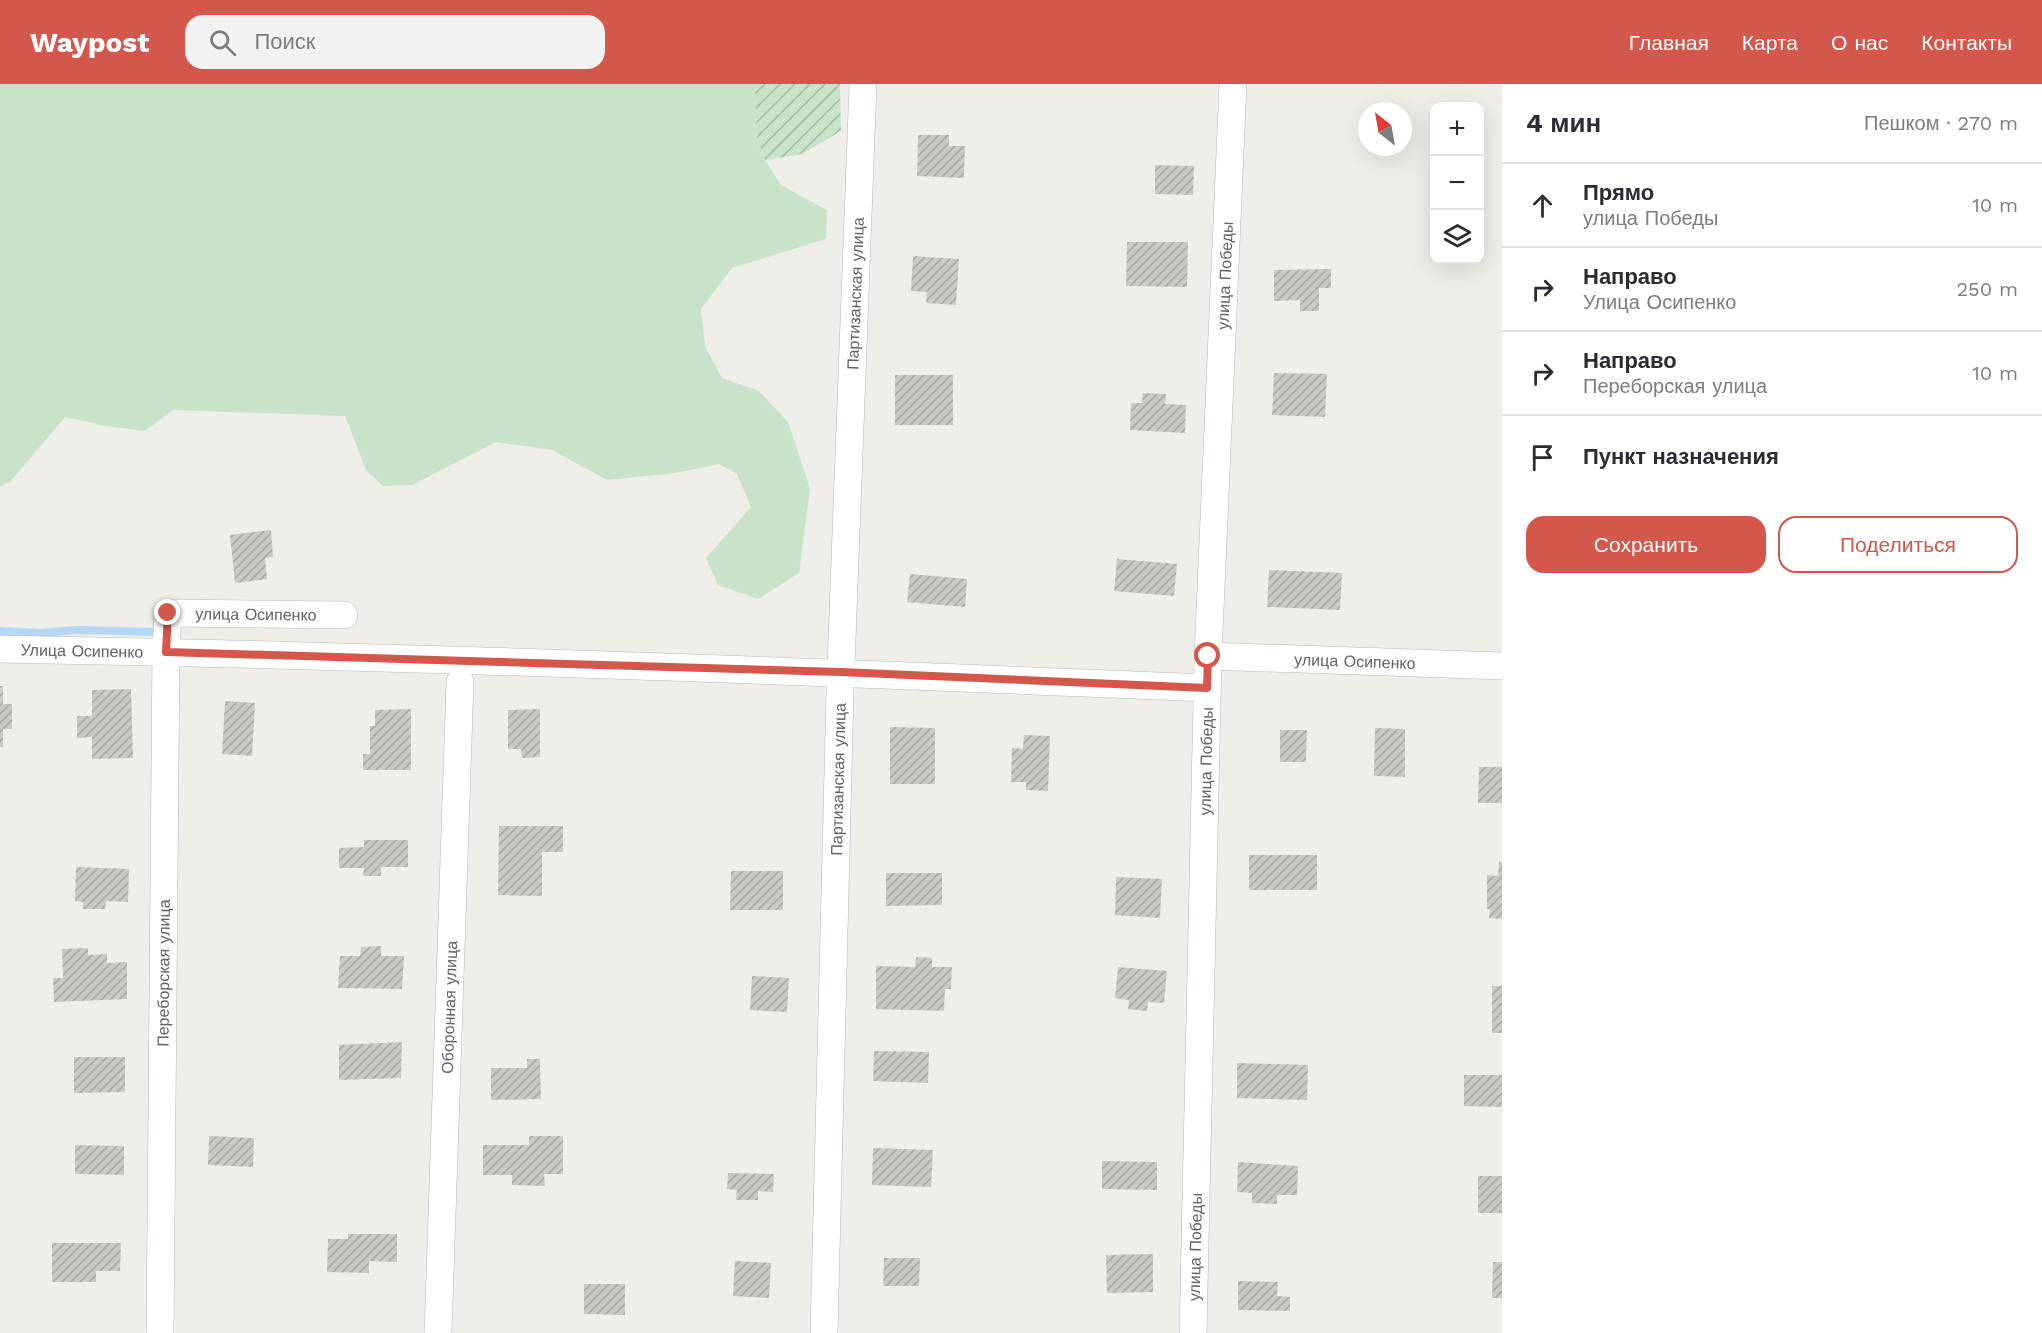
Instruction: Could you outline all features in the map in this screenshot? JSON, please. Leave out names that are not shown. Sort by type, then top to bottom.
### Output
[{"type":"street","name":"Партизанская улица","points":[[824,1333],[841,672],[863,84]]},
{"type":"street","name":"улица Победы","points":[[1193,1333],[1208,656],[1233,84]]},
{"type":"street","name":"улица Осипенко","points":[[168,613],[344,615]]},
{"type":"street","name":"Переборская улица","points":[[160,1333],[168,613]]},
{"type":"street","name":"Улица Осипенко","points":[[0,648],[841,672],[1207,688]]},
{"type":"street","name":"улица Осипенко","points":[[1208,656],[1502,666]]},
{"type":"street","name":"Оборонная улица","points":[[438,1333],[459,682]]},
{"type":"green space","points":[[0,84],[755,84],[756,135],[765,160],[781,185],[827,210],[826,239],[732,268],[701,309],[705,346],[722,378],[759,391],[788,422],[810,489],[799,573],[758,599],[718,585],[706,558],[751,507],[737,474],[719,464],[676,473],[607,480],[552,450],[496,442],[412,485],[383,486],[366,470],[345,416],[173,410],[145,431],[65,417],[10,482],[0,486]]},
{"type":"green space","points":[[755,84],[840,84],[841,131],[802,154],[765,160],[756,135]]},
{"type":"building","points":[[918,135],[949,135],[949,146],[965,146],[964,178],[917,176]]},
{"type":"building","points":[[1155,165],[1194,166],[1193,195],[1155,194]]},
{"type":"building","points":[[1127,242],[1188,242],[1187,287],[1126,286]]},
{"type":"building","points":[[913,256],[959,259],[956,305],[926,303],[927,292],[911,291]]},
{"type":"building","points":[[1331,269],[1331,288],[1319,288],[1319,311],[1300,311],[1300,300],[1274,301],[1274,270]]},
{"type":"building","points":[[1274,373],[1327,374],[1325,417],[1272,415]]},
{"type":"building","points":[[895,375],[953,375],[953,425],[895,425]]},
{"type":"building","points":[[1143,393],[1166,394],[1165,404],[1186,405],[1185,433],[1130,430],[1131,403],[1142,403]]},
{"type":"building","points":[[271,530],[273,557],[265,558],[267,579],[235,583],[230,535]]},
{"type":"building","points":[[1117,559],[1177,564],[1174,596],[1114,591]]},
{"type":"building","points":[[1269,570],[1342,573],[1340,610],[1267,607]]},
{"type":"building","points":[[910,574],[967,579],[965,607],[907,602]]},
{"type":"building","points":[[0,686],[3,686],[3,704],[12,704],[12,729],[3,729],[3,747],[0,747]]},
{"type":"building","points":[[131,689],[133,758],[92,759],[92,737],[77,738],[77,716],[92,716],[92,690]]},
{"type":"building","points":[[225,701],[255,703],[252,756],[222,754]]},
{"type":"building","points":[[411,709],[411,770],[363,770],[363,754],[370,754],[370,726],[375,726],[375,710]]},
{"type":"building","points":[[540,709],[540,757],[522,758],[521,749],[508,749],[508,710]]},
{"type":"building","points":[[890,727],[935,728],[935,784],[890,784]]},
{"type":"building","points":[[1375,728],[1405,729],[1405,777],[1374,776]]},
{"type":"building","points":[[1280,730],[1307,730],[1306,762],[1280,762]]},
{"type":"building","points":[[1024,735],[1050,736],[1048,791],[1026,790],[1026,782],[1011,782],[1012,748],[1023,749]]},
{"type":"building","points":[[1479,767],[1502,767],[1502,803],[1478,803]]},
{"type":"building","points":[[499,826],[563,826],[563,852],[542,852],[542,896],[498,895]]},
{"type":"building","points":[[364,840],[408,840],[408,867],[381,867],[381,876],[363,876],[364,868],[339,868],[339,848],[364,847]]},
{"type":"building","points":[[1249,855],[1317,855],[1317,890],[1249,890]]},
{"type":"building","points":[[1499,862],[1502,862],[1502,919],[1489,918],[1490,909],[1487,909],[1487,875],[1498,876]]},
{"type":"building","points":[[76,867],[129,869],[128,902],[106,901],[105,909],[83,909],[83,902],[75,901]]},
{"type":"building","points":[[731,871],[783,871],[783,910],[730,910]]},
{"type":"building","points":[[886,873],[942,873],[942,905],[886,906]]},
{"type":"building","points":[[1116,877],[1162,879],[1160,918],[1115,915]]},
{"type":"building","points":[[381,946],[381,956],[404,956],[402,989],[338,988],[340,956],[360,956],[361,947]]},
{"type":"building","points":[[88,948],[88,955],[107,954],[107,963],[127,962],[127,999],[54,1002],[53,978],[63,978],[62,949]]},
{"type":"building","points":[[916,957],[932,958],[932,967],[952,967],[951,989],[945,989],[944,1011],[876,1009],[876,966],[915,967]]},
{"type":"building","points":[[1118,967],[1167,971],[1164,1003],[1148,1002],[1147,1011],[1128,1009],[1129,1000],[1115,998]]},
{"type":"building","points":[[752,976],[789,978],[787,1012],[750,1010]]},
{"type":"building","points":[[1492,986],[1502,986],[1502,1033],[1492,1033]]},
{"type":"building","points":[[402,1042],[401,1078],[339,1080],[339,1045]]},
{"type":"building","points":[[874,1051],[929,1052],[928,1083],[873,1081]]},
{"type":"building","points":[[74,1057],[125,1057],[125,1092],[74,1093]]},
{"type":"building","points":[[527,1059],[540,1059],[541,1099],[491,1100],[491,1068],[527,1068]]},
{"type":"building","points":[[1237,1063],[1308,1065],[1307,1100],[1237,1098]]},
{"type":"building","points":[[1464,1075],[1502,1075],[1502,1107],[1464,1106]]},
{"type":"building","points":[[209,1136],[254,1138],[253,1167],[208,1165]]},
{"type":"building","points":[[529,1136],[563,1136],[563,1174],[544,1174],[545,1186],[512,1185],[512,1175],[483,1175],[483,1145],[529,1145]]},
{"type":"building","points":[[75,1145],[124,1146],[124,1175],[75,1174]]},
{"type":"building","points":[[873,1148],[933,1150],[931,1187],[872,1185]]},
{"type":"building","points":[[1102,1161],[1157,1162],[1157,1190],[1102,1189]]},
{"type":"building","points":[[1238,1162],[1298,1166],[1297,1195],[1277,1195],[1277,1204],[1252,1203],[1252,1193],[1237,1192]]},
{"type":"building","points":[[728,1173],[774,1174],[773,1192],[758,1191],[758,1200],[736,1200],[737,1190],[727,1189]]},
{"type":"building","points":[[1478,1176],[1502,1176],[1502,1213],[1478,1213]]},
{"type":"building","points":[[348,1234],[397,1234],[397,1262],[369,1261],[369,1273],[327,1272],[328,1239],[348,1239]]},
{"type":"building","points":[[52,1243],[121,1243],[120,1271],[96,1271],[96,1282],[52,1282]]},
{"type":"building","points":[[1153,1254],[1153,1292],[1107,1293],[1106,1255]]},
{"type":"building","points":[[884,1258],[920,1258],[919,1286],[883,1286]]},
{"type":"building","points":[[735,1261],[771,1263],[769,1298],[733,1296]]},
{"type":"building","points":[[1493,1262],[1502,1262],[1502,1298],[1492,1298]]},
{"type":"building","points":[[1238,1281],[1278,1282],[1277,1296],[1290,1297],[1290,1311],[1238,1310]]},
{"type":"building","points":[[584,1284],[625,1284],[625,1315],[584,1314]]},
{"type":"waterway","points":[[0,631],[157,632]]},
{"type":"route","points":[[168,613],[166,652],[841,672],[1207,688],[1208,656]]}]
